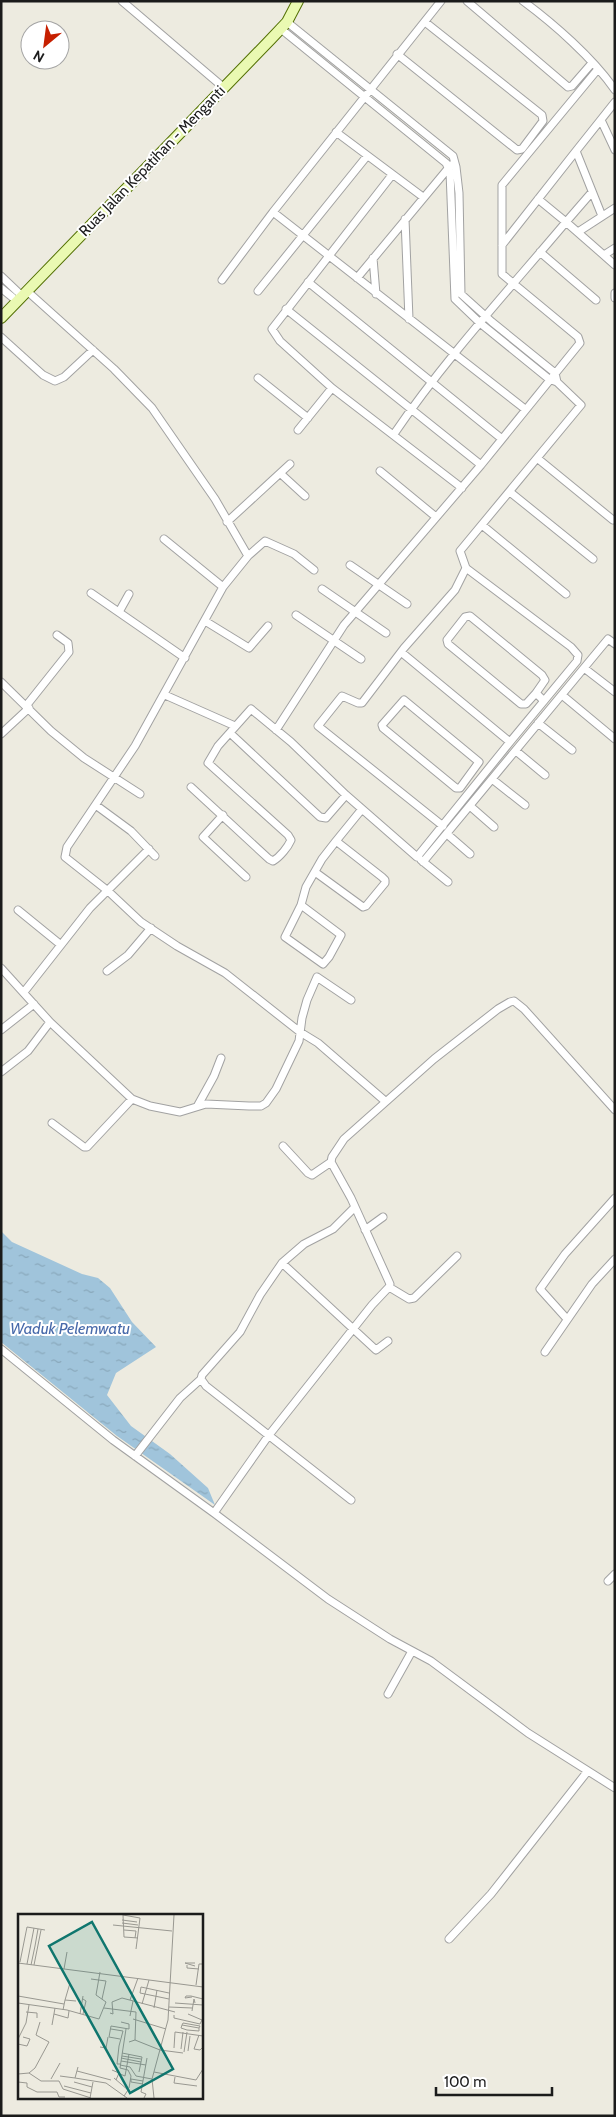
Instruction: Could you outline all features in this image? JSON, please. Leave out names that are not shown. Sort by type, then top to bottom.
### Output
[{"type":"main road","name":"Ruas Jalan Kepatihan - Menganti","points":[[1,318],[284,25],[298,1]]},
{"type":"street","points":[[122,1],[223,87]]},
{"type":"street","points":[[222,280],[397,54],[442,1]]},
{"type":"street","points":[[467,1],[568,87],[572,86],[592,63]]},
{"type":"street","points":[[523,1],[541,15],[592,63],[615,90]]},
{"type":"street","points":[[531,1],[541,15]]},
{"type":"street","points":[[397,54],[516,150],[522,149],[543,121],[542,115],[425,22]]},
{"type":"street","points":[[284,25],[370,90],[452,156],[455,162],[459,193],[461,294],[555,373],[560,384]]},
{"type":"street","points":[[284,25],[449,167],[454,295],[458,303],[549,379],[560,384],[581,405],[460,551],[466,568],[571,647],[578,655],[577,661],[417,857]]},
{"type":"street","points":[[276,730],[334,640],[356,611],[462,488],[580,340],[502,274],[502,185],[598,69]]},
{"type":"street","points":[[502,245],[615,102]]},
{"type":"street","points":[[601,120],[615,150]]},
{"type":"street","points":[[336,132],[423,198]]},
{"type":"street","points":[[576,151],[602,216]]},
{"type":"street","points":[[258,291],[367,156]]},
{"type":"street","points":[[357,278],[455,162]]},
{"type":"street","points":[[392,175],[272,328],[280,341],[332,388],[462,488]]},
{"type":"street","points":[[394,434],[411,409],[485,316],[592,192]]},
{"type":"street","points":[[538,199],[615,265]]},
{"type":"street","points":[[578,232],[615,208]]},
{"type":"street","points":[[273,212],[525,410]]},
{"type":"street","points":[[405,219],[409,319]]},
{"type":"street","points":[[604,255],[615,248]]},
{"type":"street","points":[[540,252],[596,300]]},
{"type":"street","points":[[373,258],[376,294]]},
{"type":"street","points":[[1,276],[22,296],[93,350],[152,408],[215,499],[248,556]]},
{"type":"street","points":[[308,282],[502,439]]},
{"type":"street","points":[[1,288],[22,296]]},
{"type":"street","points":[[615,293],[615,298]]},
{"type":"street","points":[[286,310],[481,465]]},
{"type":"street","points":[[1,337],[51,381],[59,380],[93,350]]},
{"type":"street","points":[[258,378],[308,418]]},
{"type":"street","points":[[298,430],[332,388]]},
{"type":"street","points":[[537,458],[613,520]]},
{"type":"street","points":[[227,522],[290,464]]},
{"type":"street","points":[[380,471],[436,517]]},
{"type":"street","points":[[281,474],[305,496]]},
{"type":"street","points":[[510,492],[593,559]]},
{"type":"street","points":[[482,525],[566,594]]},
{"type":"street","points":[[164,539],[223,587]]},
{"type":"street","points":[[314,570],[294,554],[268,541],[262,542],[248,556],[223,587],[136,746],[97,806],[67,847],[65,857],[108,890],[141,922],[177,946],[224,973],[300,1032],[318,1043],[385,1101]]},
{"type":"street","points":[[350,565],[407,604]]},
{"type":"street","points":[[442,826],[318,726],[342,696],[358,704],[362,703],[401,652],[456,590],[466,568]]},
{"type":"street","points":[[322,589],[386,633]]},
{"type":"street","points":[[91,593],[185,658]]},
{"type":"street","points":[[119,612],[129,594]]},
{"type":"street","points":[[296,615],[361,658]]},
{"type":"street","points":[[470,616],[542,675],[544,680],[536,693],[526,704],[521,704],[448,644],[447,640],[465,617],[470,616]]},
{"type":"street","points":[[205,621],[249,648],[268,626]]},
{"type":"street","points":[[1,734],[27,707],[69,652],[68,643],[57,635]]},
{"type":"street","points":[[423,862],[608,639],[615,644]]},
{"type":"street","points":[[401,652],[510,742]]},
{"type":"street","points":[[584,668],[615,692]]},
{"type":"street","points":[[1,682],[70,747],[140,794]]},
{"type":"street","points":[[536,693],[544,701]]},
{"type":"street","points":[[165,695],[232,730],[320,817],[326,818],[347,796]]},
{"type":"street","points":[[562,695],[615,739]]},
{"type":"street","points":[[404,700],[478,760],[479,764],[469,776],[460,788],[456,788],[383,728],[382,725],[404,700]]},
{"type":"street","points":[[191,787],[269,860],[274,861],[277,859],[289,844],[291,840],[288,835],[208,763],[218,746],[251,710],[276,730],[347,796],[448,882]]},
{"type":"street","points":[[538,723],[572,750]]},
{"type":"street","points":[[516,750],[545,775]]},
{"type":"street","points":[[469,776],[476,783]]},
{"type":"street","points":[[492,779],[525,805]]},
{"type":"street","points":[[97,806],[131,831],[155,856]]},
{"type":"street","points":[[470,806],[494,827]]},
{"type":"street","points":[[301,905],[341,935],[323,964],[285,937],[301,905],[306,887],[360,807]]},
{"type":"street","points":[[223,815],[203,837],[246,877]]},
{"type":"street","points":[[447,834],[470,854]]},
{"type":"street","points":[[315,872],[363,907],[366,906],[385,883],[382,877],[336,841]]},
{"type":"street","points":[[24,992],[85,914],[149,849]]},
{"type":"street","points":[[18,910],[61,945]]},
{"type":"street","points":[[107,971],[128,955],[151,928]]},
{"type":"street","points":[[1,968],[50,1022],[132,1099],[150,1106],[180,1112],[198,1105],[217,1103],[261,1106],[270,1099],[299,1041],[307,1000],[317,977],[351,1000]]},
{"type":"street","points":[[214,1512],[269,1435],[352,1329],[389,1288],[390,1284],[331,1162],[332,1156],[344,1139],[385,1101],[498,1009],[514,1002],[524,1008],[615,1110]]},
{"type":"street","points":[[1,1030],[34,1004]]},
{"type":"street","points":[[1,1072],[28,1051],[50,1022]]},
{"type":"street","points":[[198,1105],[214,1076],[221,1058]]},
{"type":"street","points":[[52,1123],[84,1147],[87,1147],[132,1099]]},
{"type":"street","points":[[283,1146],[312,1176],[331,1162]]},
{"type":"street","points":[[567,1319],[540,1289],[565,1254],[615,1198]]},
{"type":"street","points":[[135,1456],[180,1398],[201,1379],[202,1375],[240,1332],[260,1295],[282,1263],[304,1244],[333,1229],[354,1208]]},
{"type":"street","points":[[365,1230],[383,1217]]},
{"type":"street","points":[[389,1288],[409,1299],[414,1298],[457,1256]]},
{"type":"street","points":[[546,1352],[592,1284],[615,1259]]},
{"type":"street","points":[[282,1263],[376,1350],[388,1341]]},
{"type":"street","points":[[1,1349],[113,1440],[214,1512],[328,1599],[428,1659],[528,1733],[615,1788]]},
{"type":"street","points":[[201,1379],[206,1386],[352,1500]]},
{"type":"street","points":[[608,1582],[615,1574]]},
{"type":"street","points":[[388,1694],[412,1651]]},
{"type":"street","points":[[449,1939],[491,1894],[587,1772]]},
{"type":"water","name":"Waduk Pelemwatu","points":[[1,1231],[12,1242],[82,1274],[98,1278],[110,1288],[132,1322],[156,1347],[116,1373],[107,1395],[131,1426],[170,1454],[208,1488],[215,1505],[117,1436],[1,1342]]}]
